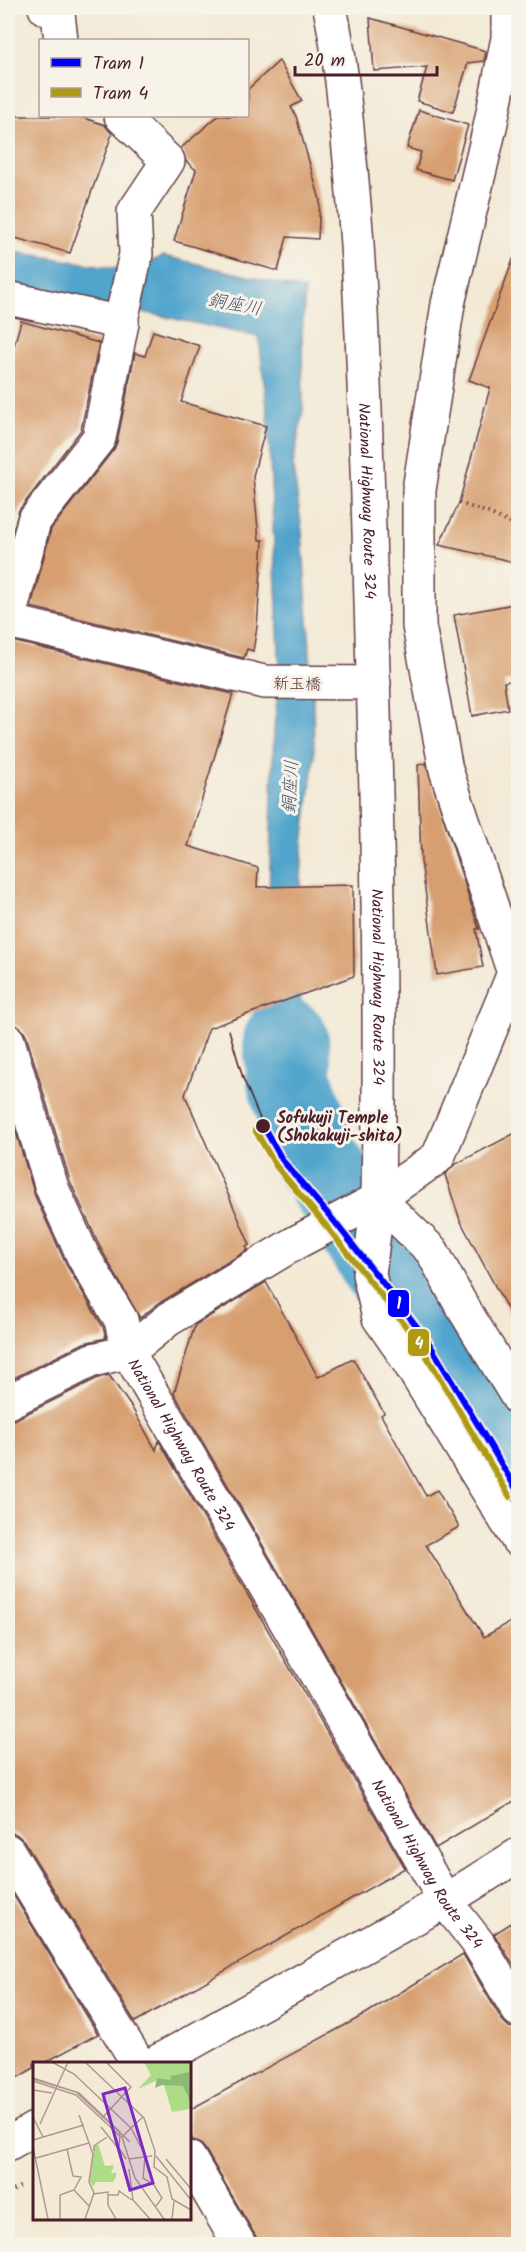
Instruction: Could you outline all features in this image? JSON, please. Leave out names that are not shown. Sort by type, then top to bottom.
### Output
[{"type":"main road","points":[[45,8],[58,14],[61,39]]},
{"type":"main road","name":"National Highway Route 324","points":[[330,8],[340,57],[357,223],[374,683],[380,1069],[378,1199],[295,1244],[169,1319],[128,1352],[288,1625],[445,1901],[478,1943],[519,2010]]},
{"type":"main road","points":[[508,8],[508,38],[490,127],[448,304],[418,490],[418,626],[446,770],[516,976],[438,1156],[378,1199],[369,1274],[378,1318],[402,1351],[519,1540]]},
{"type":"main road","points":[[8,621],[34,521],[99,438],[136,254],[134,212],[168,161],[122,117]]},
{"type":"main road","points":[[8,298],[122,320]]},
{"type":"main road","name":"新玉橋","points":[[8,621],[264,682],[374,683]]},
{"type":"main road","points":[[8,1041],[10,1055],[52,1188],[83,1256],[121,1320],[128,1352],[92,1360],[8,1402]]},
{"type":"main road","points":[[378,1199],[432,1251],[459,1301],[519,1398]]},
{"type":"main road","points":[[8,1851],[137,2062]]},
{"type":"main road","points":[[156,2062],[445,1901],[519,1855]]},
{"type":"main road","points":[[8,2144],[33,2130]]},
{"type":"main road","points":[[190,2160],[239,2244]]},
{"type":"path","points":[[489,513],[519,527]]},
{"type":"water","points":[[8,251],[121,269],[148,263],[164,256],[305,290],[302,335],[303,410],[293,465],[302,532],[313,696],[314,758],[303,844],[298,930],[301,1012],[320,1134],[314,1155],[268,1092],[268,933],[274,728],[280,672],[268,416],[259,337],[139,311],[8,292]]},
{"type":"building","points":[[370,18],[486,51],[484,61],[468,63],[453,112],[417,101],[427,67],[374,71]]},
{"type":"building","points":[[279,61],[302,101],[291,107],[296,116],[320,200],[318,239],[287,237],[278,271],[174,241],[196,170],[186,161],[181,148],[217,117],[249,117],[249,88]]},
{"type":"building","points":[[419,110],[468,125],[452,180],[416,170],[421,152],[407,148]]},
{"type":"building","points":[[8,116],[81,117],[105,125],[112,134],[70,253],[8,236]]},
{"type":"building","points":[[514,257],[519,258],[519,563],[439,545],[459,503],[490,388],[469,380]]},
{"type":"building","points":[[21,321],[99,343],[81,430],[19,510],[8,548],[8,367]]},
{"type":"building","points":[[153,331],[200,346],[181,402],[266,426],[253,476],[259,540],[263,540],[257,627],[253,651],[247,649],[244,658],[31,607],[51,529],[114,449],[135,353],[145,356]]},
{"type":"building","points":[[519,603],[519,679],[504,682],[508,709],[472,716],[454,615]]},
{"type":"building","points":[[8,640],[233,694],[188,846],[258,868],[257,887],[353,885],[354,976],[209,1028],[185,1095],[250,1245],[246,1246],[248,1250],[159,1303],[140,1318],[100,1247],[70,1181],[26,1035],[20,1027],[8,1023]]},
{"type":"building","points":[[426,763],[479,929],[476,929],[483,967],[437,975],[421,861],[418,765]]},
{"type":"building","points":[[8,1105],[35,1196],[66,1264],[103,1327],[106,1338],[84,1343],[8,1381]]},
{"type":"building","points":[[519,1131],[519,1331],[460,1220],[445,1175],[454,1165]]},
{"type":"building","points":[[266,1282],[318,1377],[353,1359],[384,1413],[381,1415],[426,1496],[437,1490],[459,1527],[426,1545],[484,1637],[519,1617],[519,1798],[436,1848],[174,1393],[195,1325]]},
{"type":"building","points":[[109,1375],[132,1408],[156,1450],[159,1441],[405,1868],[135,2022],[24,1841],[16,1834],[8,1832],[8,1421],[98,1378]]},
{"type":"building","points":[[8,1886],[98,2034],[46,2062],[33,2062],[33,2069],[8,2083]]},
{"type":"building","points":[[519,1918],[519,1974],[494,1934]]},
{"type":"building","points":[[463,1954],[502,2020],[509,2027],[519,2029],[519,2244],[260,2244],[205,2149],[190,2135],[190,2109],[362,2016]]},
{"type":"waterway","name":"銅座川","points":[[286,1041],[290,1082],[314,1155],[518,1476]]},
{"type":"tram line","points":[[229,1030],[243,1078],[263,1126]]},
{"type":"tram line","name":"1","points":[[263,1126],[283,1161],[334,1221],[426,1338],[518,1492]]},
{"type":"tram line","name":"4","points":[[255,1130],[276,1166],[419,1343],[510,1497]]},
{"type":"place","name":"Sofukuji Temple (Shokakuji-shita)","points":[[263,1126]]}]
